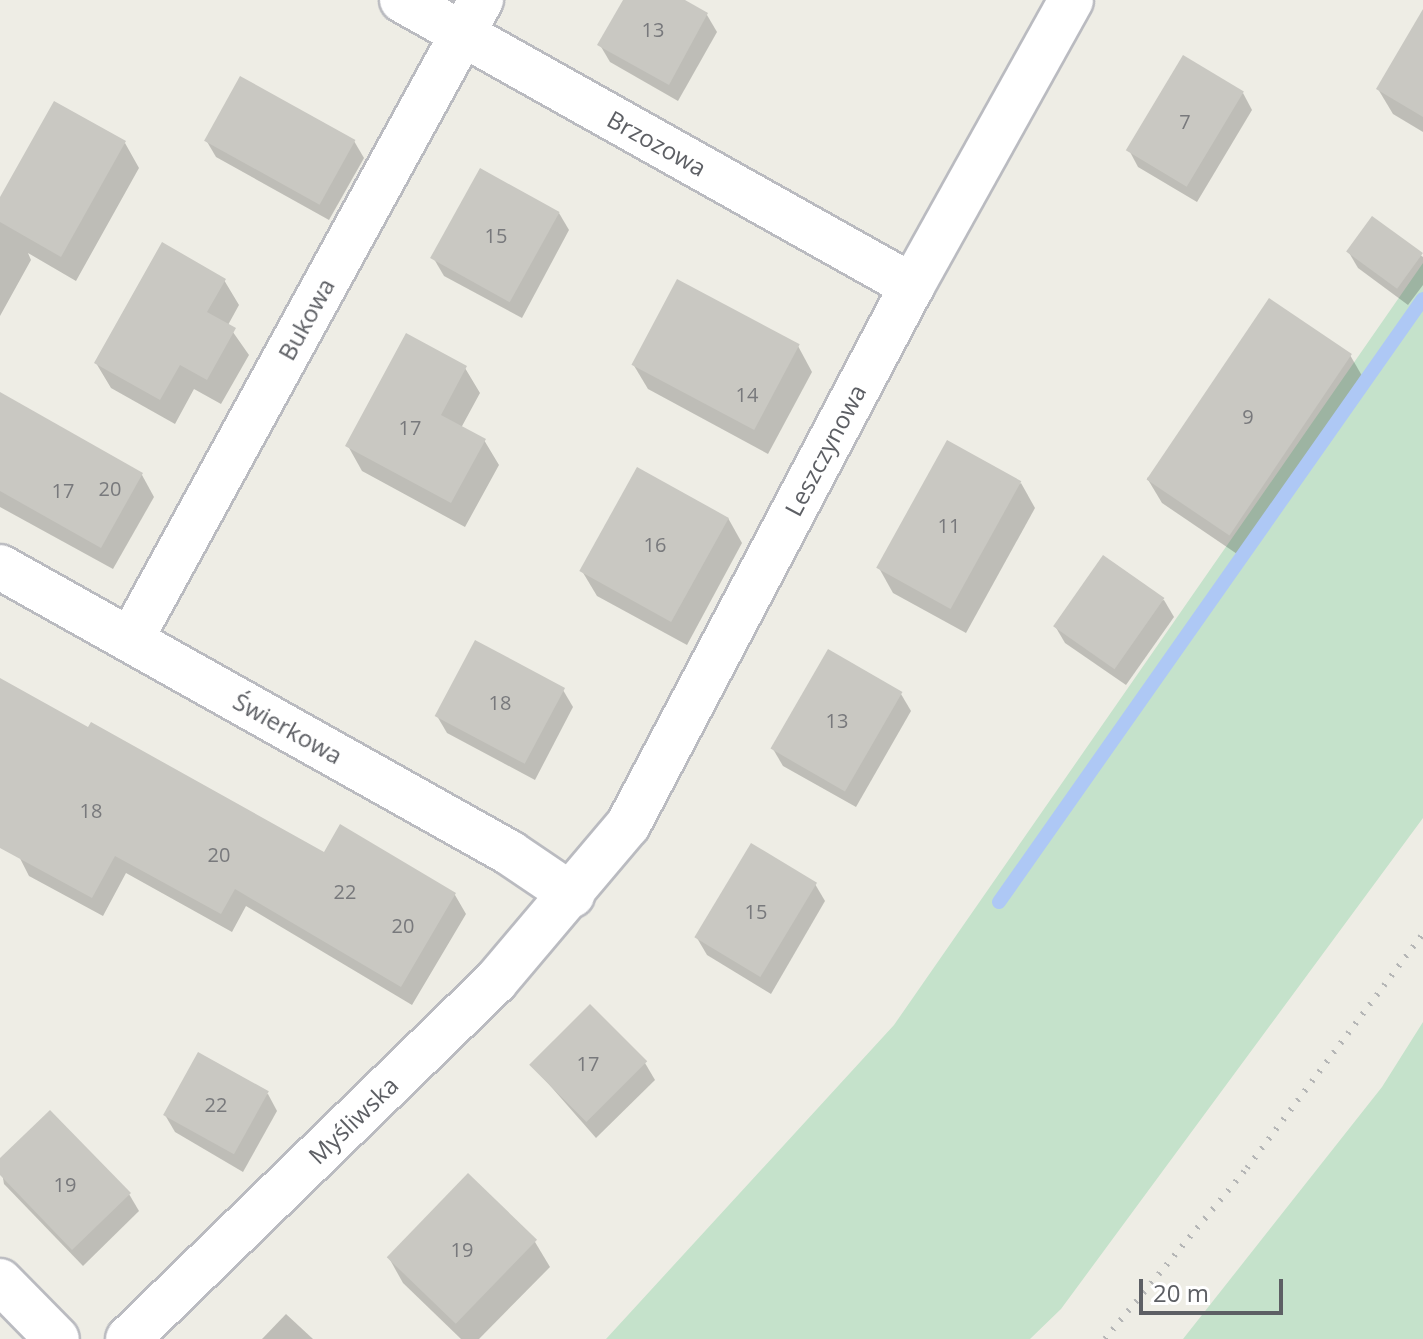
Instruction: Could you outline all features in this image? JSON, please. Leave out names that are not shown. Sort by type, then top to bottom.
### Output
[{"type":"street","name":"Brzozowa","points":[[402,0],[472,17],[912,286]]},
{"type":"street","name":"Leszczynowa","points":[[572,895],[628,825],[912,286],[1071,0]]},
{"type":"street","name":"Bukowa","points":[[131,639],[472,17]]},
{"type":"street","name":"Świerkowa","points":[[0,567],[510,853],[572,895]]},
{"type":"street","name":"Myśliwska","points":[[128,1339],[496,981],[572,895]]},
{"type":"street","points":[[0,1281],[57,1339]]},
{"type":"green space","points":[[1423,263],[1423,818],[1061,1309],[1030,1339],[606,1339],[894,1025]]},
{"type":"green space","points":[[1423,1022],[1423,1339],[1183,1339],[1382,1087]]},
{"type":"building","points":[[623,0],[685,0],[708,13],[669,85],[597,45]]},
{"type":"building","points":[[1423,9],[1423,117],[1376,89]]},
{"type":"building","points":[[1183,55],[1244,92],[1187,187],[1126,150]]},
{"type":"building","points":[[240,76],[355,140],[320,205],[204,141]]},
{"type":"building","points":[[54,101],[126,141],[61,257],[0,222],[0,197]]},
{"type":"building","points":[[480,168],[560,212],[510,302],[430,258]]},
{"type":"building","points":[[1372,216],[1423,253],[1397,289],[1346,252]]},
{"type":"building","points":[[162,242],[226,279],[207,312],[236,328],[207,380],[180,365],[160,400],[94,363]]},
{"type":"building","points":[[677,279],[800,344],[754,430],[631,365]]},
{"type":"building","points":[[1269,298],[1352,354],[1229,535],[1147,480]]},
{"type":"building","points":[[406,333],[467,366],[441,415],[486,439],[451,503],[345,446]]},
{"type":"building","points":[[0,392],[143,473],[101,548],[0,491]]},
{"type":"building","points":[[947,440],[1021,481],[951,609],[876,568]]},
{"type":"building","points":[[637,467],[729,518],[671,622],[579,571]]},
{"type":"building","points":[[1103,555],[1164,598],[1115,669],[1053,626]]},
{"type":"building","points":[[475,640],[565,688],[525,764],[435,716]]},
{"type":"building","points":[[828,649],[902,692],[845,792],[770,749]]},
{"type":"building","points":[[0,678],[88,727],[91,722],[324,852],[340,824],[456,893],[401,987],[235,889],[221,914],[115,856],[92,898],[0,848]]},
{"type":"building","points":[[751,843],[817,883],[760,977],[694,937]]},
{"type":"building","points":[[590,1004],[647,1061],[586,1122],[529,1065]]},
{"type":"building","points":[[198,1052],[269,1091],[234,1154],[163,1115]]},
{"type":"building","points":[[50,1110],[131,1193],[72,1250],[0,1175],[0,1158]]},
{"type":"building","points":[[468,1173],[537,1240],[456,1324],[387,1257]]},
{"type":"waterway","points":[[999,902],[1423,299]]},
{"type":"railway","points":[[1105,1339],[1247,1168],[1423,934]]}]
